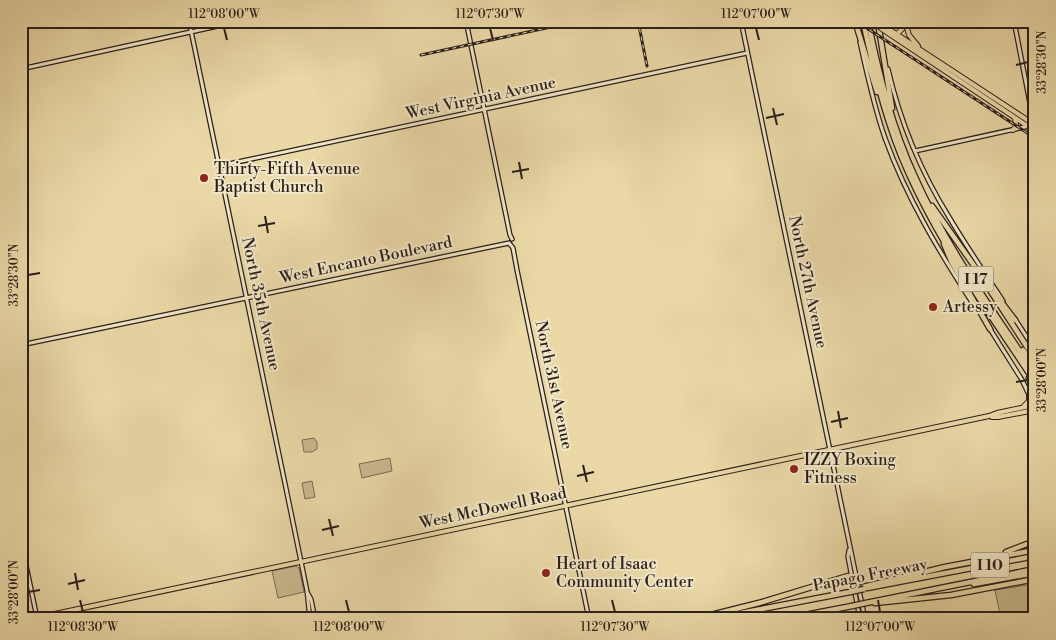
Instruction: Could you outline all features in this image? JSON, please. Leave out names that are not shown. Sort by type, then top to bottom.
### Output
[{"type":"highway","points":[[855,21],[875,89],[888,119]]},
{"type":"highway","name":"I 17","points":[[863,21],[877,84],[910,176],[942,238],[1035,382]]},
{"type":"highway","points":[[870,21],[886,99],[900,141],[915,177],[950,243],[1035,374]]},
{"type":"highway","name":"I 17","points":[[870,21],[892,108],[910,159],[932,206],[954,244],[1035,370]]},
{"type":"highway","points":[[878,21],[892,108]]},
{"type":"highway","points":[[932,206],[1015,320]]},
{"type":"highway","points":[[942,238],[952,263],[990,328]]},
{"type":"highway","points":[[975,267],[1035,359]]},
{"type":"highway","points":[[1013,349],[1035,388]]},
{"type":"highway","points":[[1023,350],[1035,366]]},
{"type":"highway","points":[[1018,551],[1035,541]]},
{"type":"highway","points":[[863,588],[945,567],[1018,551],[1035,550]]},
{"type":"highway","name":"Papago Freeway","points":[[709,619],[1035,556]]},
{"type":"highway","name":"Papago Freeway","points":[[784,619],[1035,569]]},
{"type":"highway","points":[[949,587],[1035,573]]},
{"type":"highway","points":[[696,619],[854,576]]},
{"type":"highway","points":[[866,603],[950,595],[1035,579]]},
{"type":"main road","name":"North 35th Avenue","points":[[189,21],[301,562],[310,619]]},
{"type":"main road","points":[[21,69],[241,21]]},
{"type":"main road","points":[[466,21],[512,239]]},
{"type":"main road","name":"North 27th Avenue","points":[[741,21],[849,549],[853,556],[860,619]]},
{"type":"main road","points":[[870,21],[1035,131]]},
{"type":"main road","points":[[878,21],[1034,125]]},
{"type":"main road","points":[[897,34],[902,30],[905,21]]},
{"type":"main road","points":[[905,21],[910,37],[923,51]]},
{"type":"main road","points":[[1014,21],[1034,125]]},
{"type":"main road","points":[[857,28],[874,102],[888,145],[905,186],[941,254],[990,328],[1035,405]]},
{"type":"main road","points":[[880,34],[896,100],[925,175],[948,216],[1035,350]]},
{"type":"main road","name":"West Virginia Avenue","points":[[219,166],[748,53]]},
{"type":"main road","points":[[1013,130],[1016,126],[1015,118]]},
{"type":"main road","points":[[915,152],[1034,125]]},
{"type":"main road","name":"West Encanto Boulevard","points":[[21,345],[504,243],[511,245]]},
{"type":"main road","name":"North 31st Avenue","points":[[511,245],[588,619]]},
{"type":"main road","points":[[1023,407],[1029,401],[1029,393]]},
{"type":"main road","name":"West McDowell Road","points":[[30,619],[1035,405]]},
{"type":"main road","name":"West McDowell Road","points":[[989,416],[998,417],[1035,410]]},
{"type":"main road","points":[[21,541],[37,618]]},
{"type":"main road","name":"North 27th Avenue","points":[[854,576],[865,619]]},
{"type":"main road","name":"North 35th Avenue","points":[[306,591],[311,599],[315,619]]},
{"type":"shaded area","points":[[314,438],[317,442],[317,449],[312,452],[304,452],[302,440]]},
{"type":"shaded area","points":[[390,458],[392,471],[362,478],[359,464]]},
{"type":"shaded area","points":[[312,481],[315,497],[305,499],[302,483]]},
{"type":"shaded area","points":[[296,566],[299,568],[304,592],[278,598],[272,571]]},
{"type":"shaded area","points":[[1027,585],[1032,609],[1035,609],[1035,619],[1001,619],[995,590]]},
{"type":"railway","points":[[421,55],[579,21]]},
{"type":"railway","points":[[638,21],[647,66]]},
{"type":"railway","points":[[856,21],[1035,138]]},
{"type":"place","name":"Thirty-Fifth Avenue Baptist Church","points":[[204,178]]},
{"type":"place","name":"Artessy","points":[[933,307]]},
{"type":"place","name":"IZZY Boxing Fitness","points":[[794,469]]},
{"type":"place","name":"Heart of Isaac Community Center","points":[[546,573]]}]
